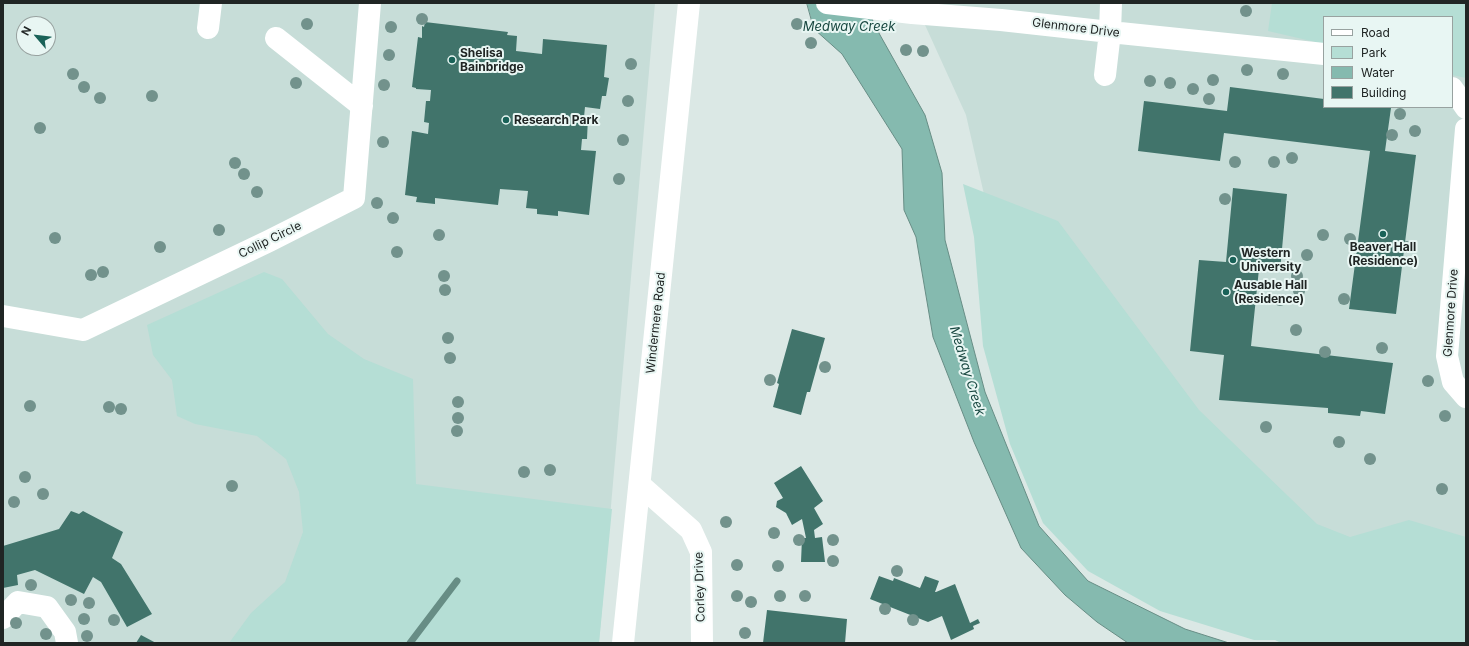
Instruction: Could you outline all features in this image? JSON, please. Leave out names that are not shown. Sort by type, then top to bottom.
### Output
[{"type":"street","points":[[208,28],[211,3]]},
{"type":"street","name":"Collip Circle","points":[[3,316],[83,330],[354,198],[370,3]]},
{"type":"street","name":"Windermere Road","points":[[623,643],[689,3]]},
{"type":"street","name":"Glenmore Drive","points":[[827,3],[912,13],[1001,20],[1323,54]]},
{"type":"street","points":[[1105,75],[1110,32],[1111,3]]},
{"type":"street","points":[[276,38],[362,106]]},
{"type":"street","points":[[1453,89],[1466,108]]},
{"type":"street","name":"Glenmore Drive","points":[[1466,129],[1447,356],[1453,382],[1466,397]]},
{"type":"street","name":"Corley Drive","points":[[640,485],[691,530],[701,552],[702,643]]},
{"type":"street","points":[[3,618],[18,602],[47,607],[65,632],[68,643]]},
{"type":"shaded area","points":[[3,3],[655,3],[599,643],[3,643]]},
{"type":"shaded area","name":"Western University","points":[[915,3],[1466,3],[1466,618],[1032,406],[966,115]]},
{"type":"green space","points":[[1272,3],[1466,3],[1466,78],[1453,75],[1453,16],[1323,16],[1323,44],[1268,31]]},
{"type":"green space","points":[[963,184],[1058,221],[1199,410],[1317,524],[1350,537],[1409,520],[1466,537],[1466,643],[1281,643],[1275,640],[1254,640],[1160,611],[1088,571],[1043,523],[1010,444],[983,346],[974,237]]},
{"type":"green space","points":[[264,272],[282,279],[328,334],[364,359],[413,379],[416,484],[612,509],[599,643],[229,643],[251,613],[285,582],[303,532],[299,492],[286,459],[257,436],[195,424],[177,416],[172,380],[153,355],[147,325]]},
{"type":"water","name":"Medway Creek","points":[[807,3],[864,3],[880,35],[925,115],[942,173],[945,240],[985,392],[1039,526],[1088,581],[1185,629],[1229,643],[1128,643],[1097,622],[1065,595],[1021,548],[974,442],[933,337],[916,237],[904,210],[902,149],[842,54],[814,29]]},
{"type":"building","name":"Research Park","points":[[425,22],[508,32],[507,35],[517,36],[516,51],[542,54],[543,39],[607,45],[604,77],[609,78],[606,96],[602,96],[600,109],[585,107],[584,117],[588,117],[587,139],[582,139],[581,150],[596,151],[589,215],[558,211],[558,216],[537,214],[537,209],[526,208],[528,191],[500,189],[498,205],[435,198],[435,204],[416,202],[417,197],[405,195],[412,131],[428,134],[429,123],[424,122],[426,101],[430,101],[431,90],[416,89],[412,87],[418,37],[422,38],[422,26],[424,27]]},
{"type":"building","name":"Beaver Hall (Residence)","points":[[1230,87],[1323,99],[1323,108],[1391,108],[1385,151],[1416,155],[1396,314],[1349,309],[1370,151],[1224,133],[1220,161],[1138,151],[1144,101],[1227,111]]},
{"type":"building","name":"Ausable Hall (Residence)","points":[[1233,188],[1287,194],[1280,271],[1259,269],[1251,346],[1393,363],[1385,414],[1361,411],[1360,416],[1328,413],[1328,408],[1219,400],[1224,355],[1190,351],[1199,260],[1226,262]]},
{"type":"building","points":[[792,329],[825,338],[810,392],[807,392],[801,415],[773,407],[779,384],[777,383]]},
{"type":"building","points":[[801,466],[823,501],[814,508],[823,524],[814,530],[815,538],[822,537],[825,562],[801,562],[802,538],[806,538],[802,519],[792,525],[786,513],[776,507],[777,501],[783,498],[774,483]]},
{"type":"building","points":[[71,511],[79,514],[83,511],[123,532],[112,558],[121,564],[152,614],[127,627],[101,582],[93,577],[84,594],[35,570],[17,575],[18,585],[3,588],[3,546],[59,529]]},
{"type":"building","points":[[879,576],[893,581],[894,578],[920,588],[925,576],[939,581],[935,592],[955,584],[970,623],[978,619],[980,623],[973,626],[974,629],[951,640],[942,616],[928,622],[870,599]]},
{"type":"building","points":[[767,610],[847,619],[845,643],[763,643]]},
{"type":"building","points":[[141,635],[156,643],[136,643]]},
{"type":"waterway","points":[[410,643],[457,581]]},
{"type":"place","name":"Shelisa Bainbridge","points":[[452,60]]},
{"type":"place","name":"Research Park","points":[[506,120]]},
{"type":"place","name":"Beaver Hall (Residence)","points":[[1383,234]]},
{"type":"place","name":"Western University","points":[[1233,260]]},
{"type":"place","name":"Ausable Hall (Residence)","points":[[1226,292]]}]
